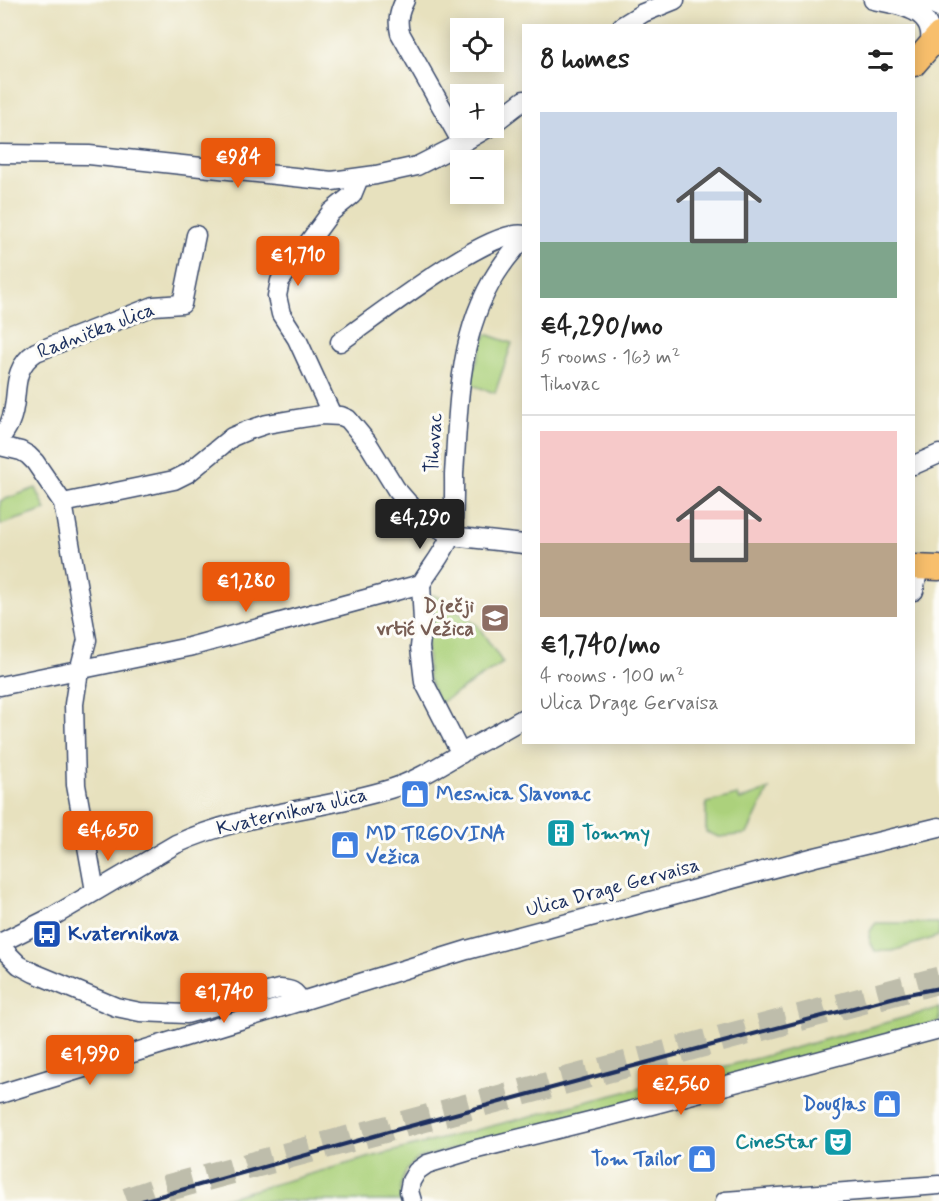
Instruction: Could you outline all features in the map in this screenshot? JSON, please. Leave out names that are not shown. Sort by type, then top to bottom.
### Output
[{"type":"street","points":[[405,0],[399,12],[400,33],[462,143]]},
{"type":"street","points":[[625,24],[642,13],[675,0]]},
{"type":"street","points":[[873,0],[926,1],[939,7]]},
{"type":"street","points":[[900,2],[924,18],[930,28],[928,51]]},
{"type":"street","points":[[504,115],[522,102]]},
{"type":"street","points":[[0,154],[89,155],[332,181],[398,172],[417,166],[471,138]]},
{"type":"street","points":[[332,416],[297,339],[281,314],[277,296],[280,281],[331,212],[352,195],[359,178]]},
{"type":"street","points":[[340,342],[445,267],[499,238],[510,234],[522,237]]},
{"type":"street","name":"Radnička ulica","points":[[0,439],[11,422],[17,376],[28,357],[154,306],[182,304],[196,236]]},
{"type":"street","name":"Tihovac","points":[[421,584],[451,536],[460,391],[469,331],[490,283],[522,240]]},
{"type":"street","points":[[63,503],[174,480],[188,473],[232,437],[267,424],[321,415],[348,419],[367,442],[403,497],[430,522],[451,536],[522,544]]},
{"type":"street","points":[[0,446],[28,455],[63,503],[87,640],[74,704],[76,785],[95,891]]},
{"type":"street","points":[[915,465],[939,454]]},
{"type":"street","points":[[915,589],[924,567]]},
{"type":"street","points":[[0,686],[189,647],[421,584],[423,621],[420,647],[424,682],[460,754]]},
{"type":"street","name":"Kvaternikova ulica","points":[[0,945],[195,835],[232,823],[388,790],[410,782],[522,719]]},
{"type":"street","name":"Ulica Drage Gervaisa","points":[[0,1094],[478,947],[939,826]]},
{"type":"street","points":[[0,945],[19,965],[34,973],[116,1007],[140,1012],[186,1014],[279,989],[292,990],[297,993],[301,1002]]},
{"type":"street","points":[[411,1201],[409,1191],[411,1181],[417,1171],[427,1164],[473,1150],[939,1029]]},
{"type":"street","points":[[725,1201],[939,1185]]},
{"type":"green space","points":[[486,334],[512,343],[495,393],[469,384]]},
{"type":"green space","points":[[36,488],[46,510],[0,525],[0,501]]},
{"type":"green space","points":[[432,595],[439,597],[478,626],[503,663],[439,704],[428,676],[426,610]]},
{"type":"green space","points":[[769,789],[747,834],[719,837],[706,832],[706,803],[737,795],[740,800]]},
{"type":"green space","points":[[876,923],[939,923],[939,936],[893,951],[875,951],[869,937]]},
{"type":"green space","points":[[939,1008],[939,1022],[419,1158],[404,1177],[401,1189],[403,1201],[215,1201],[371,1157],[758,1058]]},
{"type":"tunnel","points":[[127,1201],[156,1191],[939,980]]},
{"type":"railway","points":[[142,1201],[742,1037],[903,995],[939,988]]},
{"type":"place","name":"Dječji vrtić Vežica","points":[[495,618]]},
{"type":"place","name":"Mesnica Slavonac","points":[[415,794]]},
{"type":"place","name":"Tommy","points":[[561,833]]},
{"type":"place","name":"MD TRGOVINA Vežica","points":[[345,845]]},
{"type":"place","name":"Kvaternikova","points":[[47,934]]},
{"type":"place","name":"Douglas","points":[[887,1104]]},
{"type":"place","name":"CineStar","points":[[838,1142]]},
{"type":"place","name":"Tom Tailor","points":[[702,1159]]}]
